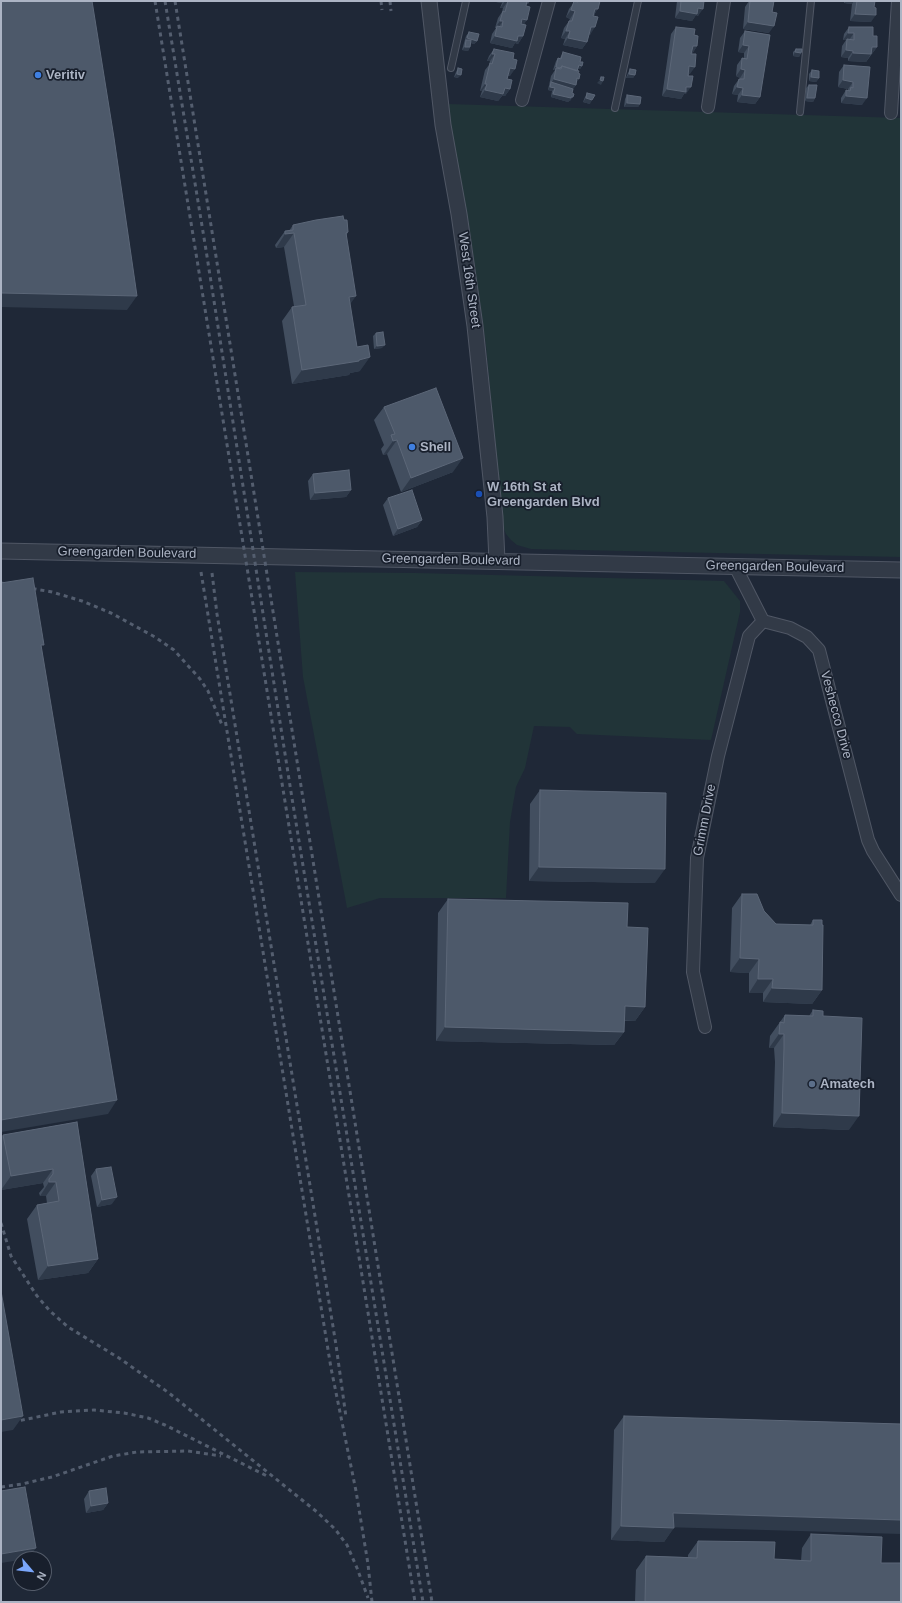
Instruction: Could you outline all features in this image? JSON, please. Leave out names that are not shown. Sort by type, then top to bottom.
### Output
[{"type":"street","name":"West 16th Street","points":[[429,1],[443,125],[459,214],[476,332],[495,517],[497,561]]},
{"type":"street","points":[[522,100],[549,1]]},
{"type":"street","points":[[708,107],[724,1]]},
{"type":"street","points":[[890,113],[898,1]]},
{"type":"street","name":"Greengarden Boulevard","points":[[1,551],[901,570]]},
{"type":"street","points":[[735,566],[763,621]]},
{"type":"street","name":"Veshecco Drive","points":[[763,621],[790,628],[807,637],[819,650],[868,840],[873,851],[901,895]]},
{"type":"street","name":"Grimm Drive","points":[[705,1027],[692,972],[697,858],[718,755],[749,636],[763,621]]},
{"type":"lane","points":[[451,68],[466,1]]},
{"type":"lane","points":[[615,108],[638,1]]},
{"type":"lane","points":[[800,112],[811,1]]},
{"type":"green space","points":[[448,104],[901,118],[901,557],[531,549],[517,545],[511,540],[503,527],[486,346],[470,233],[452,138]]},
{"type":"green space","points":[[295,572],[416,573],[724,581],[740,601],[740,612],[711,740],[577,734],[570,727],[534,726],[525,768],[516,787],[510,822],[506,898],[380,898],[347,908],[303,677]]},
{"type":"building","points":[[1,1],[92,1],[137,296],[1,293]]},
{"type":"building","points":[[508,1],[527,1],[526,6],[530,7],[527,20],[522,19],[521,24],[526,25],[523,36],[518,36],[517,41],[495,36],[497,26],[502,27],[503,21],[500,21],[503,11],[505,12]]},
{"type":"building","points":[[574,1],[600,1],[598,9],[595,9],[593,16],[598,17],[595,27],[591,27],[587,42],[568,38],[570,31],[566,31],[569,21],[572,21],[575,11],[571,10]]},
{"type":"building","points":[[681,1],[704,1],[703,9],[698,8],[697,14],[680,11]]},
{"type":"building","points":[[750,1],[774,1],[772,12],[777,13],[774,26],[748,22]]},
{"type":"building","points":[[857,1],[875,1],[874,7],[876,8],[876,15],[855,14]]},
{"type":"building","points":[[676,27],[695,29],[694,35],[698,36],[697,46],[693,46],[691,54],[696,54],[695,67],[689,66],[688,76],[693,76],[691,87],[686,87],[686,92],[667,89]]},
{"type":"building","points":[[849,27],[873,27],[873,36],[877,36],[877,47],[872,47],[871,54],[853,53],[853,51],[846,50],[847,39],[854,40],[854,33],[848,33]]},
{"type":"building","points":[[745,31],[770,35],[760,97],[742,95],[743,88],[737,87],[739,79],[744,79],[745,70],[741,69],[742,58],[747,59],[749,46],[743,45]]},
{"type":"building","points":[[469,32],[479,34],[477,41],[467,38]]},
{"type":"building","points":[[466,40],[471,40],[470,47],[465,47]]},
{"type":"building","points":[[494,49],[514,53],[513,59],[517,60],[515,69],[510,68],[507,79],[512,80],[510,89],[505,88],[503,94],[485,90],[490,63],[492,64],[495,54],[492,54]]},
{"type":"building","points":[[796,49],[802,49],[801,53],[795,52]]},
{"type":"building","points":[[563,52],[581,57],[580,62],[583,62],[582,66],[579,65],[577,71],[562,66],[560,68],[556,67],[558,58],[561,59]]},
{"type":"building","points":[[844,65],[870,67],[867,98],[846,96],[846,90],[850,91],[851,87],[853,88],[853,82],[843,80]]},
{"type":"building","points":[[562,66],[579,71],[579,79],[577,78],[576,85],[554,79],[556,68],[561,69]]},
{"type":"building","points":[[458,68],[462,69],[461,75],[457,74]]},
{"type":"building","points":[[630,69],[636,70],[635,75],[629,74]]},
{"type":"building","points":[[812,70],[819,71],[819,78],[811,77]]},
{"type":"building","points":[[601,77],[604,77],[603,81],[600,80]]},
{"type":"building","points":[[551,82],[573,89],[573,97],[571,98],[553,94],[555,88],[550,87]]},
{"type":"building","points":[[809,85],[817,85],[815,98],[807,98]]},
{"type":"building","points":[[587,93],[595,95],[592,100],[586,98]]},
{"type":"building","points":[[627,95],[641,97],[640,104],[627,103]]},
{"type":"building","points":[[343,216],[344,220],[347,220],[348,232],[346,233],[356,296],[349,297],[357,347],[368,345],[370,357],[359,361],[302,370],[292,307],[306,305],[294,233],[285,234],[285,231],[293,230],[293,225]]},
{"type":"building","points":[[383,332],[385,345],[377,346],[376,333]]},
{"type":"building","points":[[436,388],[463,458],[411,478],[397,440],[393,441],[391,435],[395,434],[384,407]]},
{"type":"building","points":[[349,470],[351,490],[315,493],[313,474]]},
{"type":"building","points":[[412,490],[422,520],[398,529],[388,498]]},
{"type":"building","points":[[33,578],[44,645],[41,645],[117,1100],[1,1120],[1,583]]},
{"type":"building","points":[[540,790],[666,793],[665,869],[539,867]]},
{"type":"building","points":[[742,894],[757,894],[764,911],[776,924],[813,925],[813,920],[822,920],[822,990],[772,988],[773,979],[758,979],[759,959],[740,958]]},
{"type":"building","points":[[448,899],[628,903],[627,927],[648,928],[645,1007],[625,1006],[624,1032],[445,1027]]},
{"type":"building","points":[[813,1010],[823,1011],[823,1016],[862,1018],[859,1116],[782,1113],[784,1034],[779,1034],[780,1022],[784,1023],[785,1015],[813,1016]]},
{"type":"building","points":[[77,1122],[98,1259],[48,1266],[37,1205],[59,1201],[56,1182],[49,1182],[49,1179],[53,1174],[53,1169],[11,1176],[3,1135]]},
{"type":"building","points":[[111,1167],[117,1197],[102,1200],[96,1169]]},
{"type":"building","points":[[1,1291],[23,1416],[1,1420]]},
{"type":"building","points":[[624,1416],[901,1424],[901,1520],[673,1513],[674,1528],[621,1526]]},
{"type":"building","points":[[25,1487],[36,1548],[1,1554],[1,1491]]},
{"type":"building","points":[[106,1488],[108,1503],[91,1506],[89,1491]]},
{"type":"building","points":[[811,1534],[882,1537],[881,1563],[901,1563],[901,1602],[645,1602],[646,1556],[697,1558],[698,1541],[775,1542],[774,1559],[811,1561]]},
{"type":"railway","points":[[155,1],[415,1602]]},
{"type":"railway","points":[[165,1],[206,250],[291,792],[423,1602]]},
{"type":"railway","points":[[175,1],[432,1602]]},
{"type":"railway","points":[[381,1],[382,10]]},
{"type":"railway","points":[[390,1],[391,11]]},
{"type":"railway","points":[[201,572],[331,1368],[356,1491],[368,1564],[372,1602]]},
{"type":"railway","points":[[212,573],[217,614],[336,1345],[346,1417]]},
{"type":"railway","points":[[1,583],[52,592],[82,601],[111,613],[155,637],[174,650],[200,679],[208,691],[222,725]]},
{"type":"railway","points":[[1,1223],[11,1256],[37,1296],[50,1311],[68,1327],[119,1358],[169,1393],[317,1512],[335,1529],[347,1545],[368,1598]]},
{"type":"railway","points":[[13,1422],[61,1412],[94,1410],[124,1413],[148,1418],[267,1476]]},
{"type":"railway","points":[[1,1487],[52,1477],[113,1456],[137,1452],[188,1451],[221,1456]]},
{"type":"place","name":"Veritiv","points":[[38,75]]},
{"type":"place","name":"Shell","points":[[412,447]]},
{"type":"place","name":"W 16th St at Greengarden Blvd","points":[[479,494]]},
{"type":"place","name":"Amatech","points":[[812,1084]]}]
